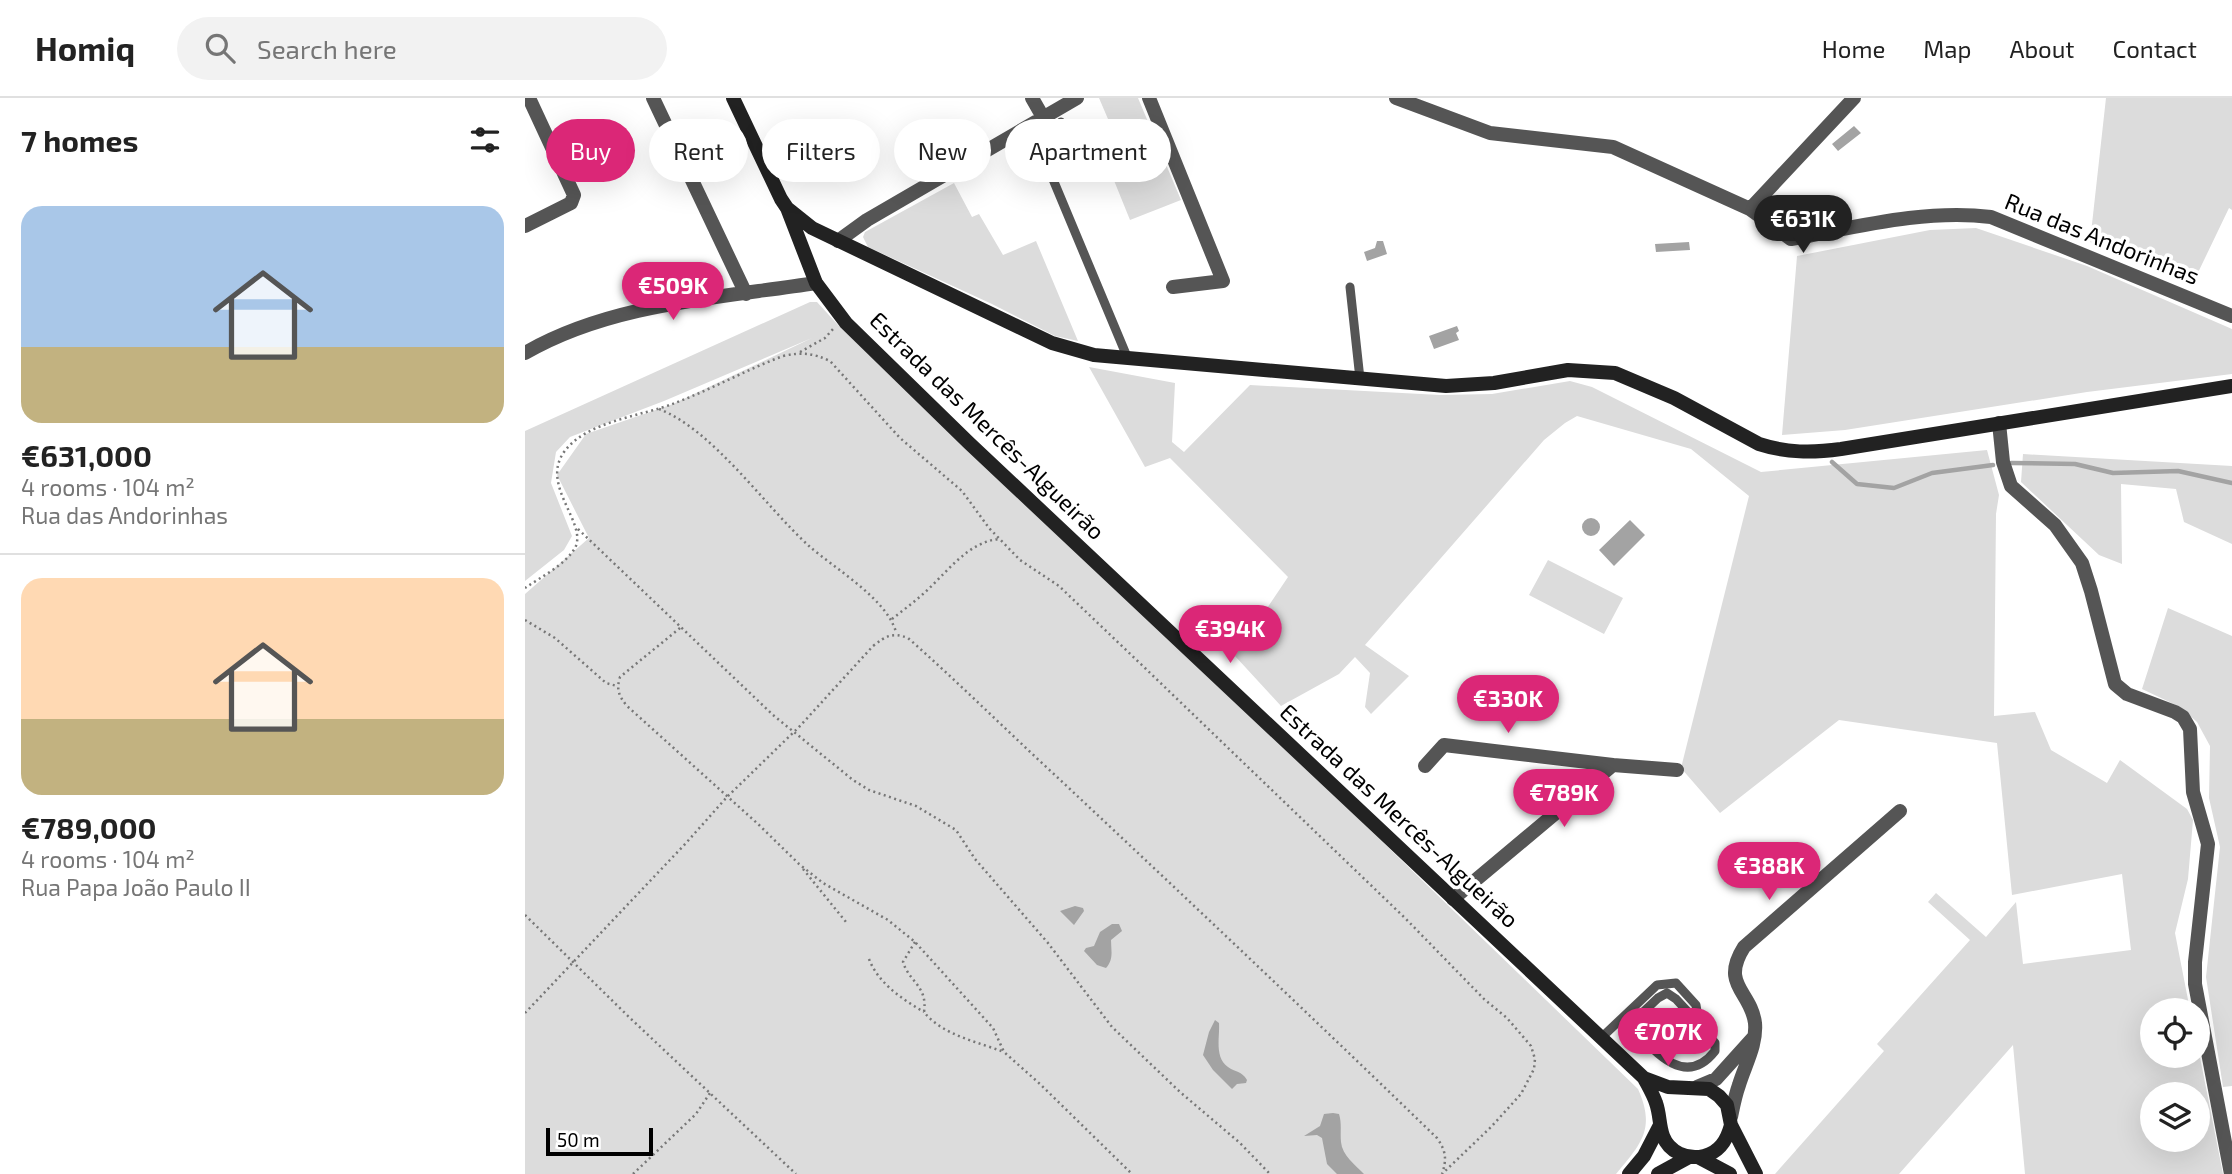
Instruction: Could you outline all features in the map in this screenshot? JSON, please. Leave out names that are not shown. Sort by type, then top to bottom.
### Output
[{"type":"street","points":[[653,98],[745,294]]},
{"type":"street","name":"Estrada das Mercês-Algueirão","points":[[733,98],[767,173],[787,208],[816,283],[842,318],[979,452],[1644,1078],[1657,1105],[1663,1136],[1669,1146],[1678,1153],[1694,1157],[1730,1174]]},
{"type":"street","points":[[1032,98],[1044,118]]},
{"type":"street","points":[[805,256],[814,243],[832,238],[867,220],[1077,98]]},
{"type":"street","points":[[1149,98],[1223,281],[1173,287]]},
{"type":"street","name":"Rua das Andorinhas","points":[[1396,98],[1490,133],[1613,147],[1749,209],[1791,239],[1922,216],[1962,214],[1991,217],[2232,316]]},
{"type":"street","points":[[1749,209],[1854,98]]},
{"type":"street","points":[[525,226],[571,203],[574,195],[527,99]]},
{"type":"street","points":[[787,208],[832,238],[1052,344],[1086,353],[1128,359],[1457,386],[1494,383],[1568,370],[1605,371],[1643,383],[1752,441],[1790,452],[1841,449],[2232,386]]},
{"type":"street","points":[[525,353],[552,337],[593,322],[640,310],[816,283]]},
{"type":"street","points":[[1999,423],[2003,462],[2011,486],[2055,525],[2082,563],[2115,684],[2127,694],[2175,712],[2190,729],[2193,792],[2208,844],[2195,984],[2231,1174]]},
{"type":"street","points":[[1425,766],[1444,745],[1677,770]]},
{"type":"street","points":[[1453,899],[1613,765]]},
{"type":"street","points":[[1658,1174],[1694,1157],[1710,1154],[1721,1147],[1728,1137],[1754,1037],[1754,1018],[1735,976],[1738,958],[1744,947],[1900,811]]},
{"type":"street","points":[[1629,1174],[1644,1156],[1668,1100],[1716,1079],[1754,1037]]},
{"type":"street","name":"Estrada das Mercês-Algueirão","points":[[1644,1078],[1668,1087],[1709,1089],[1719,1096],[1727,1105],[1731,1121],[1756,1174]]},
{"type":"lane","points":[[1054,182],[1128,359]]},
{"type":"lane","points":[[1350,287],[1360,379]]},
{"type":"lane","points":[[1601,1038],[1657,985],[1676,983],[1696,1005],[1699,1024]]},
{"type":"lane","points":[[1624,1018],[1655,1050],[1667,1062],[1686,1068],[1699,1066],[1708,1060],[1715,1051],[1715,1043],[1667,992],[1638,1017],[1649,1033],[1655,1050]]},
{"type":"lane","points":[[1715,1051],[1725,1056],[1730,1065]]},
{"type":"path","points":[[525,588],[566,558],[578,539],[558,485],[559,462],[564,451],[586,434],[605,425],[641,411],[659,409],[758,366],[800,352],[825,338],[842,318]]},
{"type":"path","points":[[800,352],[830,360],[900,438],[962,491],[999,539],[1020,560],[1059,586],[1146,668],[1197,721],[1406,919],[1484,999],[1507,1018],[1531,1046],[1535,1059],[1534,1069],[1521,1094],[1442,1174]]},
{"type":"path","points":[[659,409],[677,416],[708,443],[810,547],[857,584],[892,619],[896,634]]},
{"type":"path","points":[[576,528],[773,715],[861,785],[916,806],[956,830],[975,859],[1048,943],[1112,1027],[1180,1092],[1240,1143],[1270,1174]]},
{"type":"path","points":[[892,619],[968,551],[985,540],[999,539]]},
{"type":"path","points":[[525,620],[555,638],[606,683],[617,686]]},
{"type":"path","points":[[680,628],[620,677],[617,686],[619,696],[823,883],[888,920],[915,942],[993,1028],[1004,1052]]},
{"type":"path","points":[[525,1013],[873,646],[886,636],[896,634],[908,638],[991,713],[1236,943],[1437,1138],[1445,1150],[1446,1161],[1442,1174]]},
{"type":"path","points":[[799,863],[846,922]]},
{"type":"path","points":[[525,915],[796,1174]]},
{"type":"path","points":[[915,942],[903,962],[920,986],[926,1001],[925,1012]]},
{"type":"path","points":[[869,959],[873,971],[890,988],[925,1012],[931,1021],[1004,1052],[1132,1174]]},
{"type":"path","points":[[633,1174],[696,1115],[710,1092]]},
{"type":"shaded area","points":[[1099,98],[1138,98],[1147,119],[1108,119]]},
{"type":"shaded area","points":[[2106,98],[2232,98],[2232,210],[2229,208],[2193,283],[2090,242]]},
{"type":"shaded area","points":[[1854,126],[1861,133],[1838,151],[1832,144]]},
{"type":"shaded area","points":[[1171,176],[1181,200],[1130,220],[1115,182],[1171,182]]},
{"type":"shaded area","points":[[954,183],[972,217],[979,214],[1003,255],[1036,241],[1078,341],[1055,336],[868,247],[863,237],[865,232]]},
{"type":"shaded area","points":[[1976,228],[2087,266],[2232,329],[2232,374],[2087,392],[1845,430],[1782,435],[1797,256],[1930,230]]},
{"type":"shaded area","points":[[1377,241],[1383,241],[1387,254],[1367,261],[1364,252],[1375,248]]},
{"type":"shaded area","points":[[1689,242],[1690,250],[1656,252],[1655,244]]},
{"type":"shaded area","points":[[810,302],[817,302],[839,326],[846,323],[1638,1089],[1646,1115],[1646,1126],[1633,1154],[1616,1174],[525,1174],[525,594],[589,538],[557,475],[586,434],[673,404],[812,338],[664,401],[570,437],[556,452],[551,483],[572,536],[564,550],[525,581],[525,431]]},
{"type":"shaded area","points":[[1457,326],[1459,340],[1434,349],[1429,336]]},
{"type":"shaded area","points":[[1089,367],[1175,383],[1172,442],[1184,452],[1250,385],[1440,395],[1492,394],[1570,381],[1592,387],[1761,472],[1987,450],[1999,495],[1996,514],[1994,716],[2035,712],[2051,750],[2107,783],[2120,760],[2187,809],[2193,820],[2188,879],[2175,933],[2188,998],[2140,998],[2140,1068],[2202,1068],[2205,1082],[2140,1082],[2140,1152],[2210,1152],[2210,1108],[2223,1174],[2025,1174],[2013,1045],[1899,1174],[1775,1174],[1884,1051],[1877,1044],[1970,940],[1928,902],[1936,893],[1986,937],[2016,902],[2023,964],[2131,950],[2122,874],[2012,895],[1997,743],[1839,720],[1720,813],[1681,768],[1749,496],[1691,449],[1577,416],[1544,440],[1365,645],[1409,676],[1371,714],[1365,707],[1370,673],[1355,657],[1339,674],[1281,706],[1235,656],[1288,577],[1170,458],[1145,467]]},
{"type":"shaded area","points":[[2023,454],[2232,466],[2232,544],[2184,522],[2176,489],[2121,484],[2122,564],[2099,555],[2021,482]]},
{"type":"shaded area","points":[[1591,518],[1597,521],[1600,527],[1597,533],[1591,536],[1585,533],[1582,527],[1585,521]]},
{"type":"shaded area","points":[[1630,520],[1645,535],[1614,566],[1599,550]]},
{"type":"shaded area","points":[[1548,560],[1623,598],[1604,634],[1529,595]]},
{"type":"shaded area","points":[[2168,608],[2232,636],[2232,1086],[2223,1087],[2206,977],[2220,847],[2209,798],[2210,746],[2197,722],[2180,707],[2142,689]]},
{"type":"shaded area","points":[[1075,906],[1083,908],[1084,911],[1074,925],[1060,911]]},
{"type":"shaded area","points":[[1112,924],[1119,924],[1122,931],[1111,940],[1111,958],[1106,968],[1097,965],[1084,951],[1094,946],[1100,932]]},
{"type":"shaded area","points":[[1215,1020],[1219,1023],[1221,1058],[1228,1067],[1241,1073],[1247,1080],[1232,1089],[1213,1070],[1203,1055]]},
{"type":"shaded area","points":[[1324,1114],[1339,1114],[1344,1151],[1349,1160],[1364,1174],[1337,1174],[1327,1164],[1322,1138],[1317,1135],[1304,1136],[1320,1126]]},
{"type":"waterway","points":[[1832,462],[1857,484],[1894,488],[1932,473],[1993,465]]},
{"type":"waterway","points":[[2011,463],[2075,464],[2113,473],[2178,471],[2232,483]]}]
